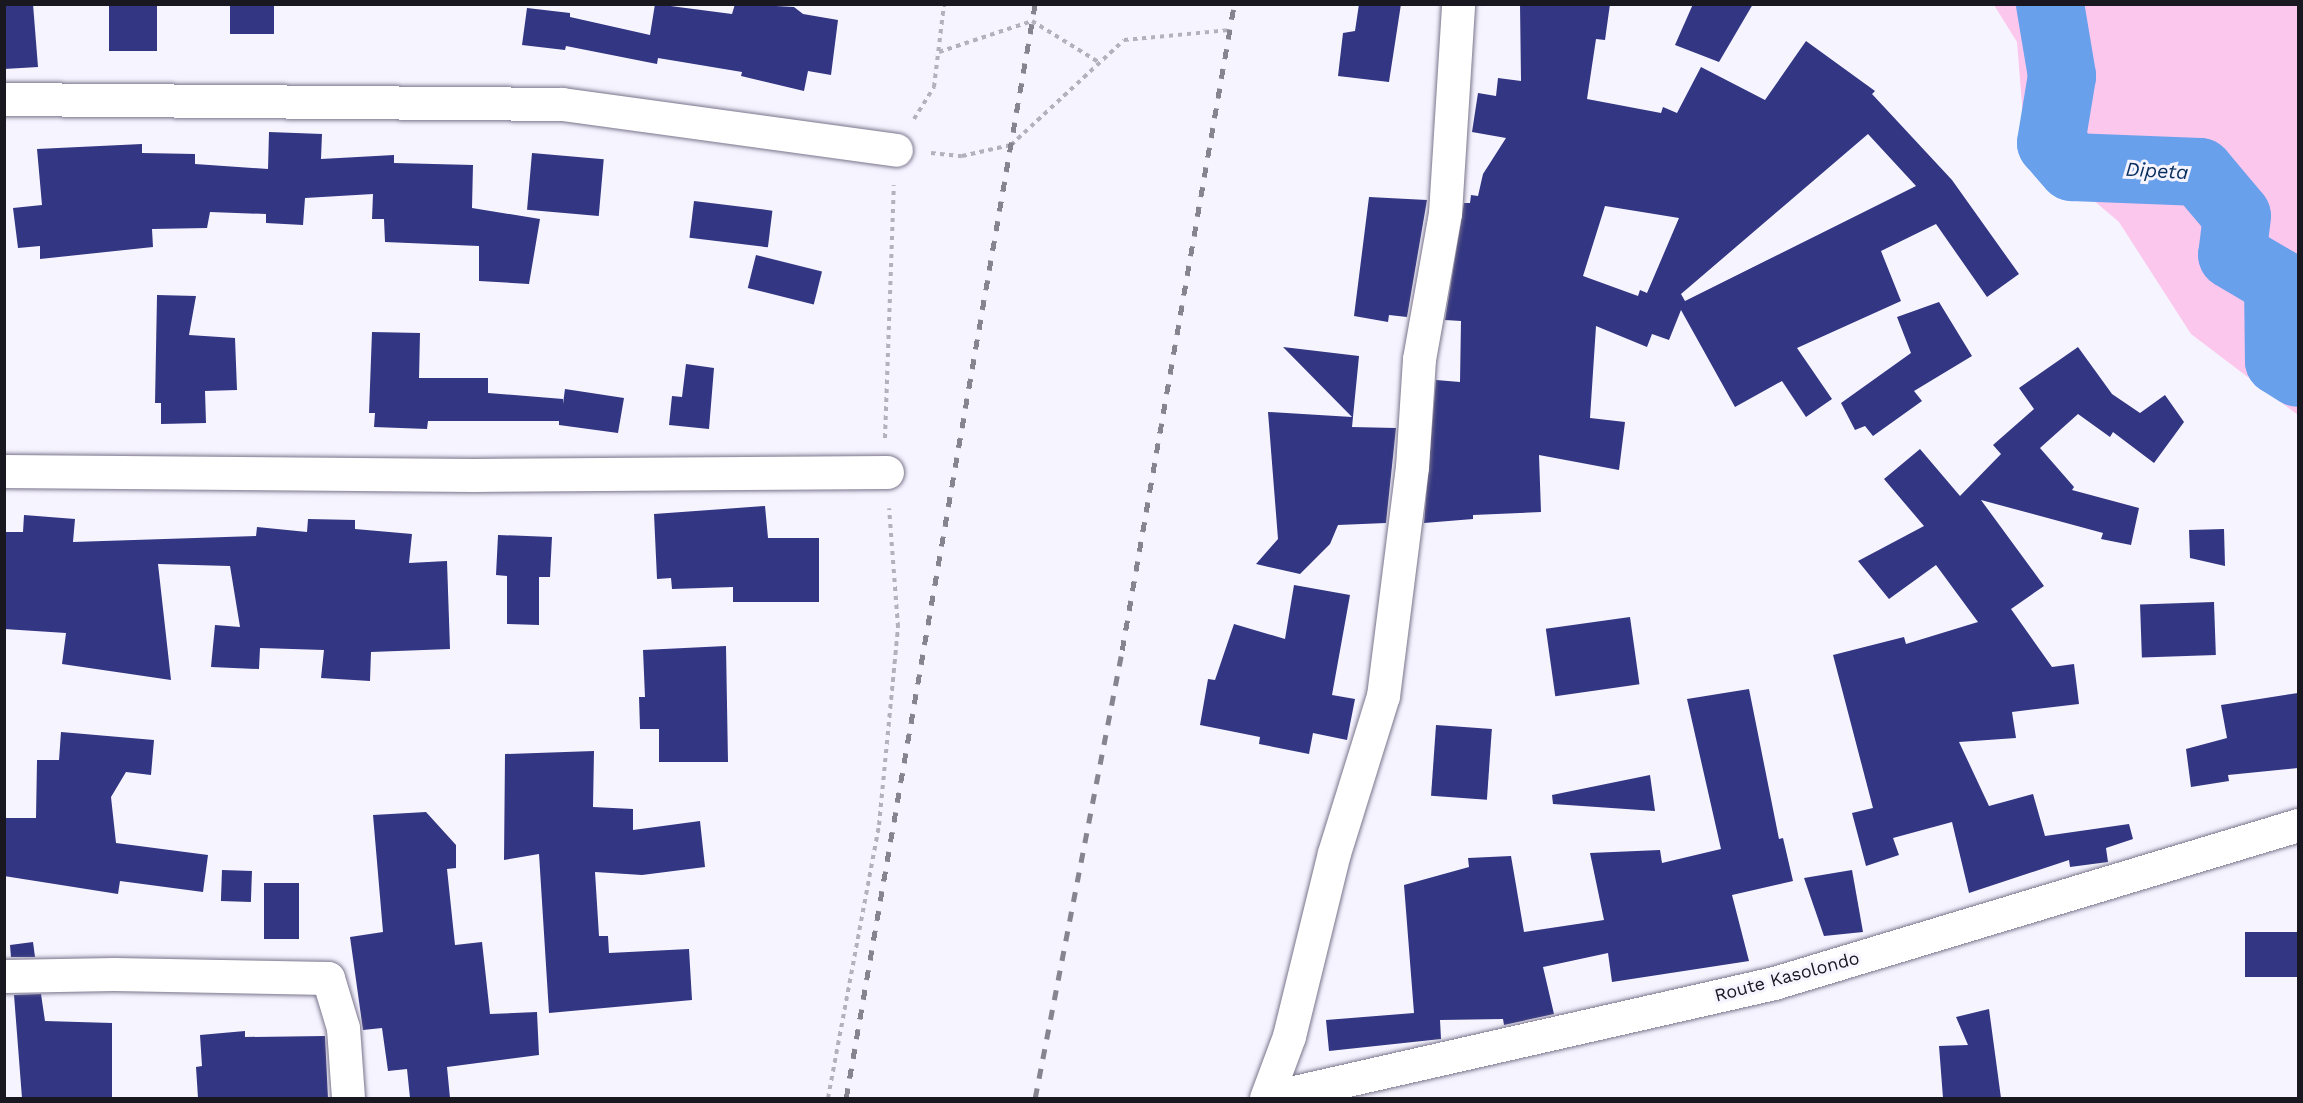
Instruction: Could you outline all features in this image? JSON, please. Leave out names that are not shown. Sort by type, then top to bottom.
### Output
[{"type":"street","points":[[1276,1098],[1289,1035],[1334,853],[1383,696],[1412,468],[1419,359],[1445,213],[1458,4]]},
{"type":"street","points":[[4,99],[562,104],[896,150]]},
{"type":"street","points":[[4,471],[473,475],[887,472]]},
{"type":"street","name":"Route Kasolondo","points":[[1276,1098],[1774,983],[2298,825]]},
{"type":"street","points":[[4,976],[114,974],[328,978],[343,1028],[348,1098]]},
{"type":"path","points":[[828,1098],[879,825],[898,627],[883,408],[896,150],[934,87],[944,4]]},
{"type":"path","points":[[939,52],[1032,21],[1100,63]]},
{"type":"path","points":[[896,150],[962,156],[1011,145],[1124,40],[1229,30]]},
{"type":"shaded area","points":[[1994,5],[2298,5],[2298,415],[2191,334],[2119,222],[2025,142],[2017,42]]},
{"type":"building","points":[[4,4],[33,4],[38,67],[4,69]]},
{"type":"building","points":[[109,4],[157,4],[157,51],[109,51]]},
{"type":"building","points":[[230,4],[274,4],[274,34],[230,34]]},
{"type":"building","points":[[655,4],[732,14],[735,4],[794,7],[803,14],[838,20],[831,75],[808,71],[804,91],[741,76],[742,72],[658,58],[657,64],[566,46],[565,50],[522,45],[527,8],[570,13],[570,17],[650,35]]},
{"type":"building","points":[[1359,4],[1401,4],[1389,82],[1338,76],[1343,33],[1355,31]]},
{"type":"building","points":[[1520,4],[1610,4],[1605,40],[1596,39],[1587,99],[1661,113],[1663,107],[1677,113],[1701,67],[1765,100],[1806,41],[1875,91],[1872,94],[1952,180],[2019,274],[1987,297],[1936,224],[1881,251],[1901,301],[1797,348],[1832,399],[1806,417],[1782,381],[1735,407],[1681,310],[1669,340],[1652,334],[1647,347],[1596,326],[1590,418],[1625,422],[1619,470],[1539,455],[1541,512],[1473,515],[1473,519],[1424,523],[1436,380],[1460,382],[1461,321],[1445,320],[1464,203],[1470,203],[1471,195],[1478,196],[1483,174],[1506,138],[1472,132],[1478,93],[1496,96],[1498,78],[1521,81]],"holes":[[[1868,134],[1916,186],[1685,301],[1681,294]],[[1605,206],[1679,218],[1647,293],[1640,290],[1638,296],[1583,276]]]},
{"type":"building","points":[[1693,4],[1753,4],[1719,62],[1675,45]]},
{"type":"building","points":[[269,132],[322,134],[321,159],[394,155],[394,163],[473,165],[472,208],[540,219],[529,284],[479,281],[479,246],[385,242],[384,219],[372,219],[373,194],[305,198],[303,225],[266,223],[266,214],[210,212],[207,228],[152,229],[153,247],[40,259],[40,246],[18,248],[13,208],[42,205],[37,149],[142,144],[142,153],[195,154],[195,164],[268,169]]},
{"type":"building","points":[[532,153],[604,159],[599,216],[527,210]]},
{"type":"building","points":[[1369,197],[1427,200],[1407,317],[1389,315],[1388,322],[1354,316]]},
{"type":"building","points":[[694,201],[772,211],[768,247],[689,238]]},
{"type":"building","points":[[756,255],[822,271],[814,304],[748,288]]},
{"type":"building","points":[[157,295],[196,296],[189,335],[235,338],[237,390],[205,391],[206,423],[161,424],[161,403],[155,403]]},
{"type":"building","points":[[1939,302],[1972,356],[1914,391],[1922,401],[1873,436],[1865,426],[1855,430],[1841,403],[1911,353],[1897,317]]},
{"type":"building","points":[[372,332],[420,333],[419,378],[488,378],[488,393],[563,399],[563,404],[565,389],[624,398],[618,433],[559,425],[559,421],[428,421],[427,429],[374,427],[375,413],[369,413]]},
{"type":"building","points":[[1283,347],[1359,356],[1352,427],[1396,428],[1386,523],[1338,525],[1330,544],[1300,574],[1256,564],[1278,539],[1268,412],[1352,417]]},
{"type":"building","points":[[2078,347],[2112,394],[2140,413],[2165,395],[2184,422],[2154,463],[2113,432],[2110,437],[2078,414],[2040,448],[2074,487],[2072,490],[2139,508],[2131,545],[2101,539],[2103,533],[1981,500],[2044,586],[2011,609],[2052,667],[2074,664],[2079,704],[2012,712],[2016,738],[1959,742],[1989,806],[2033,794],[2045,836],[2129,824],[2133,839],[2106,848],[2108,862],[2070,867],[2069,860],[1969,893],[1952,822],[1893,838],[1899,855],[1866,866],[1852,813],[1873,808],[1833,655],[1904,637],[1906,644],[1978,622],[1936,565],[1889,599],[1858,561],[1924,526],[1884,479],[1920,449],[1960,496],[2001,454],[1993,445],[2034,409],[2019,388]]},
{"type":"building","points":[[686,364],[714,368],[709,429],[669,425],[672,396],[682,397]]},
{"type":"building","points":[[765,506],[768,538],[819,538],[819,602],[733,602],[733,587],[672,589],[671,578],[657,579],[654,514]]},
{"type":"building","points":[[24,515],[75,519],[73,542],[256,536],[257,527],[307,532],[308,519],[355,520],[355,529],[412,534],[409,563],[447,561],[450,649],[371,652],[370,681],[321,678],[324,650],[260,648],[259,669],[211,667],[215,625],[240,627],[230,566],[158,564],[171,680],[62,664],[66,633],[4,629],[4,532],[23,532]]},
{"type":"building","points":[[2224,529],[2225,566],[2190,558],[2189,530]]},
{"type":"building","points":[[498,535],[552,537],[550,577],[539,577],[539,625],[507,624],[507,576],[496,575]]},
{"type":"building","points":[[1294,585],[1350,595],[1332,695],[1355,699],[1347,740],[1313,733],[1309,754],[1259,744],[1260,737],[1200,725],[1208,679],[1215,680],[1234,624],[1285,639]]},
{"type":"building","points":[[2214,602],[2216,655],[2142,658],[2140,605]]},
{"type":"building","points":[[1630,617],[1639,684],[1555,696],[1546,629]]},
{"type":"building","points":[[726,646],[728,762],[659,762],[659,729],[640,729],[639,697],[645,697],[643,650]]},
{"type":"building","points":[[1749,689],[1779,839],[1783,838],[1793,881],[1732,895],[1749,961],[1612,982],[1608,953],[1543,967],[1554,1014],[1504,1025],[1503,1019],[1440,1020],[1441,1039],[1329,1051],[1326,1020],[1414,1013],[1404,885],[1469,867],[1468,858],[1511,856],[1524,932],[1604,920],[1590,853],[1660,850],[1662,863],[1721,849],[1687,699]]},
{"type":"building","points":[[2298,693],[2298,768],[2228,775],[2229,781],[2191,787],[2186,749],[2227,738],[2221,705]]},
{"type":"building","points":[[1436,725],[1492,729],[1487,800],[1431,796]]},
{"type":"building","points":[[61,732],[154,740],[151,775],[126,772],[111,797],[116,843],[208,855],[203,892],[120,881],[118,894],[4,876],[4,818],[36,818],[37,760],[59,760]]},
{"type":"building","points":[[594,751],[593,807],[633,809],[633,830],[700,821],[705,867],[642,875],[595,872],[599,936],[608,936],[609,953],[689,949],[692,1000],[549,1013],[539,854],[504,860],[505,754]]},
{"type":"building","points":[[1650,775],[1655,811],[1553,804],[1552,795]]},
{"type":"building","points":[[426,812],[456,845],[456,868],[447,869],[455,945],[482,942],[490,1014],[537,1012],[539,1055],[447,1067],[450,1098],[410,1098],[407,1069],[388,1071],[382,1028],[363,1030],[350,937],[383,932],[373,815]]},
{"type":"building","points":[[222,870],[252,871],[251,902],[221,901]]},
{"type":"building","points":[[1852,870],[1863,932],[1824,936],[1804,878]]},
{"type":"building","points":[[264,883],[299,883],[299,939],[264,939]]},
{"type":"building","points":[[2245,932],[2298,932],[2298,977],[2245,977]]},
{"type":"building","points":[[33,942],[35,957],[11,957],[10,945]]},
{"type":"building","points":[[41,994],[45,1021],[112,1023],[112,1098],[22,1098],[14,995]]},
{"type":"building","points":[[1989,1009],[2001,1098],[1943,1098],[1939,1046],[1968,1045],[1956,1017]]},
{"type":"building","points":[[245,1031],[245,1037],[325,1036],[328,1098],[198,1098],[196,1067],[202,1066],[200,1035]]},
{"type":"waterway","name":"Dipeta","points":[[2050,4],[2062,76],[2051,143],[2072,167],[2200,172],[2237,216],[2232,255],[2278,282],[2279,361],[2298,373]]},
{"type":"railway","points":[[846,1098],[1035,4]]},
{"type":"railway","points":[[1035,1098],[1122,650],[1234,4]]}]
